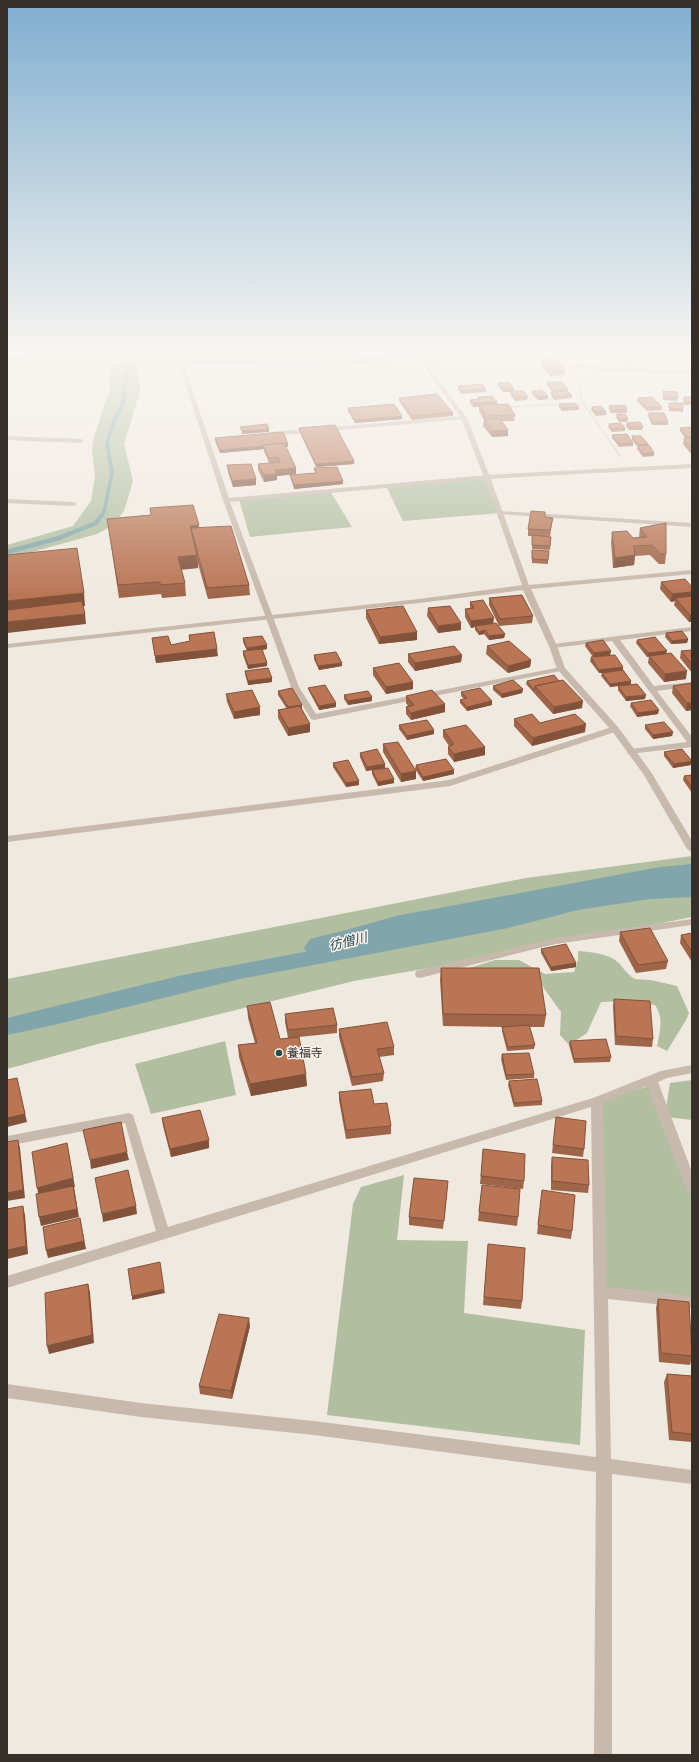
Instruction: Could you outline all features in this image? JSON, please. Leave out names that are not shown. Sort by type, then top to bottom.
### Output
[{"type":"street","points":[[204,433],[226,500],[295,687],[314,717],[561,670]]},
{"type":"street","points":[[260,434],[270,433]]},
{"type":"street","points":[[470,433],[526,588],[553,646],[561,670],[615,729],[648,774],[692,849]]},
{"type":"street","points":[[7,438],[81,440]]},
{"type":"street","points":[[206,439],[214,438]]},
{"type":"street","points":[[226,500],[487,477],[692,466]]},
{"type":"street","points":[[7,501],[74,504]]},
{"type":"street","points":[[500,513],[692,525]]},
{"type":"street","points":[[7,646],[526,588],[692,572]]},
{"type":"street","points":[[553,646],[692,629]]},
{"type":"street","points":[[614,638],[692,744],[631,752]]},
{"type":"street","points":[[652,689],[692,684]]},
{"type":"street","points":[[7,839],[450,783],[615,729]]},
{"type":"street","points":[[420,974],[555,941],[692,922]]},
{"type":"street","points":[[7,1282],[598,1101],[665,1074],[692,1070]]},
{"type":"street","points":[[650,1080],[692,1189]]},
{"type":"street","points":[[598,1101],[604,1467],[603,1755]]},
{"type":"street","points":[[7,1141],[129,1118],[164,1234]]},
{"type":"street","points":[[601,1292],[692,1302]]},
{"type":"street","points":[[7,1391],[141,1410],[314,1428],[604,1467],[692,1477]]},
{"type":"path","points":[[605,433],[630,469]]},
{"type":"green space","points":[[95,433],[127,433],[124,444],[133,481],[124,511],[113,525],[97,534],[7,559],[7,545],[73,526],[91,501],[95,475],[92,451]]},
{"type":"green space","points":[[487,477],[500,513],[403,521],[386,486]]},
{"type":"green space","points":[[330,491],[352,527],[250,537],[239,500]]},
{"type":"green space","points":[[692,856],[692,917],[475,960],[354,981],[98,1044],[7,1069],[7,979],[526,878]]},
{"type":"green space","points":[[578,951],[611,957],[635,979],[651,980],[677,986],[689,1013],[667,1051],[657,1046],[660,1030],[660,1015],[655,1005],[626,1001],[601,1002],[587,1033],[569,1045],[560,1035],[561,1012],[538,980],[466,969],[495,960],[519,960],[545,974],[574,972],[578,960]]},
{"type":"green space","points":[[225,1041],[236,1095],[151,1114],[135,1064]]},
{"type":"green space","points":[[692,1080],[692,1120],[666,1117],[692,1184],[692,1302],[601,1292],[597,1101],[653,1085],[665,1115],[670,1083]]},
{"type":"green space","points":[[404,1175],[397,1240],[468,1241],[464,1313],[585,1330],[580,1445],[327,1415],[353,1204],[361,1187]]},
{"type":"water","points":[[692,876],[692,897],[650,899],[578,910],[508,928],[240,979],[54,1025],[7,1035],[7,1018],[183,975],[330,947],[412,926],[611,889]]},
{"type":"building","points":[[284,433],[288,444],[284,443],[220,450],[215,438]]},
{"type":"building","points":[[301,433],[339,433],[354,461],[316,464]]},
{"type":"building","points":[[684,433],[692,433],[692,437],[687,437]]},
{"type":"building","points":[[627,434],[633,443],[619,444],[612,435]]},
{"type":"building","points":[[632,436],[641,436],[648,444],[638,445]]},
{"type":"building","points":[[684,438],[692,438],[692,448]]},
{"type":"building","points":[[284,443],[296,468],[275,470],[277,474],[264,475],[258,464],[280,462],[278,457],[269,458],[263,445]]},
{"type":"building","points":[[649,445],[654,453],[643,454],[638,446]]},
{"type":"building","points":[[251,464],[256,479],[232,481],[227,465]]},
{"type":"building","points":[[337,467],[343,481],[294,485],[290,475],[316,473],[314,468]]},
{"type":"building","points":[[193,505],[199,525],[190,526],[197,555],[178,557],[185,583],[160,585],[160,582],[118,585],[107,519],[151,515],[150,508]]},
{"type":"building","points":[[531,511],[545,512],[545,517],[553,518],[550,530],[528,529]]},
{"type":"building","points":[[666,523],[666,554],[661,554],[652,545],[634,546],[635,555],[615,558],[612,532],[627,531],[633,538],[647,537],[640,528]]},
{"type":"building","points":[[231,526],[249,585],[207,588],[191,528]]},
{"type":"building","points":[[532,535],[551,537],[550,546],[532,545]]},
{"type":"building","points":[[77,548],[84,593],[7,601],[7,555]]},
{"type":"building","points":[[532,550],[549,551],[548,560],[532,559]]},
{"type":"building","points":[[685,579],[692,587],[692,592],[672,594],[661,582]]},
{"type":"building","points":[[522,595],[533,616],[500,619],[489,598]]},
{"type":"building","points":[[692,596],[692,615],[690,615],[675,598]]},
{"type":"building","points":[[483,600],[494,618],[471,621],[465,609],[474,608],[470,602]]},
{"type":"building","points":[[82,601],[85,614],[7,622],[7,610]]},
{"type":"building","points":[[403,606],[417,632],[380,637],[366,610]]},
{"type":"building","points":[[450,606],[461,623],[438,626],[428,608]]},
{"type":"building","points":[[496,623],[505,634],[489,636],[485,630],[479,632],[475,626]]},
{"type":"building","points":[[682,631],[688,639],[672,641],[666,633]]},
{"type":"building","points":[[214,632],[217,649],[155,656],[152,638],[168,636],[171,645],[190,641],[189,635]]},
{"type":"building","points":[[262,636],[267,645],[247,648],[243,638]]},
{"type":"building","points":[[655,637],[667,651],[648,653],[637,640]]},
{"type":"building","points":[[603,640],[611,651],[594,653],[586,643]]},
{"type":"building","points":[[509,641],[531,660],[508,666],[487,646]]},
{"type":"building","points":[[454,646],[462,655],[415,663],[408,654]]},
{"type":"building","points":[[262,649],[267,663],[248,665],[243,651]]},
{"type":"building","points":[[692,650],[692,664],[681,651]]},
{"type":"building","points":[[336,652],[342,663],[318,666],[314,655]]},
{"type":"building","points":[[671,653],[687,671],[665,674],[649,656]]},
{"type":"building","points":[[615,655],[623,667],[599,670],[591,657]]},
{"type":"building","points":[[399,663],[413,682],[386,687],[373,668]]},
{"type":"building","points":[[268,668],[272,678],[248,681],[245,671]]},
{"type":"building","points":[[623,670],[631,681],[610,684],[602,673]]},
{"type":"building","points":[[554,675],[559,681],[535,686],[534,690],[527,681]]},
{"type":"building","points":[[513,680],[523,689],[502,694],[493,686]]},
{"type":"building","points":[[563,680],[583,701],[554,707],[535,686]]},
{"type":"building","points":[[692,683],[692,703],[687,703],[673,686]]},
{"type":"building","points":[[637,684],[646,695],[626,697],[618,686]]},
{"type":"building","points":[[325,685],[336,703],[319,706],[308,688]]},
{"type":"building","points":[[292,688],[302,705],[288,707],[278,691]]},
{"type":"building","points":[[480,688],[492,701],[467,707],[460,700],[467,698],[461,692]]},
{"type":"building","points":[[252,690],[260,707],[234,712],[226,694]]},
{"type":"building","points":[[432,690],[445,704],[411,713],[406,707],[414,705],[406,696]]},
{"type":"building","points":[[368,691],[372,697],[348,701],[344,695]]},
{"type":"building","points":[[651,700],[659,710],[638,713],[631,703]]},
{"type":"building","points":[[300,706],[310,724],[288,728],[278,710]]},
{"type":"building","points":[[532,714],[540,723],[575,714],[586,724],[533,738],[514,719]]},
{"type":"building","points":[[427,720],[434,730],[407,736],[399,725]]},
{"type":"building","points":[[664,722],[673,732],[653,735],[645,725]]},
{"type":"building","points":[[466,725],[485,747],[454,754],[448,747],[454,744],[443,730]]},
{"type":"building","points":[[398,742],[416,771],[401,774],[383,744]]},
{"type":"building","points":[[377,749],[385,764],[367,767],[360,753]]},
{"type":"building","points":[[682,749],[692,761],[674,764],[664,752]]},
{"type":"building","points":[[446,759],[454,770],[423,777],[416,765]]},
{"type":"building","points":[[348,760],[359,781],[346,783],[333,763]]},
{"type":"building","points":[[388,768],[394,779],[378,782],[372,770]]},
{"type":"building","points":[[692,775],[692,788],[684,776]]},
{"type":"building","points":[[650,928],[668,961],[638,965],[620,932]]},
{"type":"building","points":[[692,933],[692,952],[681,935]]},
{"type":"building","points":[[566,944],[576,963],[551,967],[541,949]]},
{"type":"building","points":[[441,968],[539,968],[546,1015],[443,1014]]},
{"type":"building","points":[[614,999],[650,1001],[653,1039],[616,1036]]},
{"type":"building","name":"養福寺","points":[[270,1002],[280,1039],[299,1037],[306,1074],[250,1084],[238,1045],[257,1043],[247,1006]]},
{"type":"building","points":[[333,1008],[337,1025],[288,1030],[285,1014]]},
{"type":"building","points":[[387,1022],[394,1047],[377,1049],[384,1073],[352,1077],[339,1029]]},
{"type":"building","points":[[529,1025],[535,1045],[508,1047],[502,1027]]},
{"type":"building","points":[[606,1039],[611,1057],[574,1059],[570,1041]]},
{"type":"building","points":[[529,1053],[534,1074],[506,1075],[502,1054]]},
{"type":"building","points":[[17,1078],[25,1114],[7,1118],[7,1080]]},
{"type":"building","points":[[537,1079],[542,1101],[514,1103],[509,1081]]},
{"type":"building","points":[[371,1089],[374,1104],[387,1103],[391,1126],[346,1130],[339,1092]]},
{"type":"building","points":[[200,1110],[209,1140],[170,1149],[162,1118]]},
{"type":"building","points":[[556,1117],[586,1121],[584,1149],[553,1145]]},
{"type":"building","points":[[121,1122],[127,1152],[90,1160],[83,1130]]},
{"type":"building","points":[[18,1140],[23,1190],[7,1193],[7,1142]]},
{"type":"building","points":[[67,1143],[73,1178],[37,1188],[32,1152]]},
{"type":"building","points":[[483,1149],[525,1154],[524,1181],[481,1176]]},
{"type":"building","points":[[552,1157],[588,1160],[589,1185],[552,1181]]},
{"type":"building","points":[[128,1170],[136,1206],[102,1214],[95,1178]]},
{"type":"building","points":[[414,1178],[448,1181],[444,1221],[409,1217]]},
{"type":"building","points":[[482,1185],[520,1189],[518,1217],[479,1212]]},
{"type":"building","points":[[73,1186],[77,1209],[39,1217],[36,1194]]},
{"type":"building","points":[[542,1190],[575,1195],[572,1231],[538,1225]]},
{"type":"building","points":[[23,1206],[26,1246],[7,1250],[7,1209]]},
{"type":"building","points":[[80,1218],[84,1241],[46,1250],[43,1227]]},
{"type":"building","points":[[488,1244],[525,1248],[522,1301],[484,1297]]},
{"type":"building","points":[[160,1262],[164,1289],[132,1296],[128,1269]]},
{"type":"building","points":[[88,1284],[92,1335],[47,1346],[45,1293]]},
{"type":"building","points":[[658,1299],[689,1302],[692,1356],[661,1353]]},
{"type":"building","points":[[219,1314],[249,1318],[231,1391],[199,1386]]},
{"type":"building","points":[[667,1374],[692,1376],[692,1434],[672,1432]]},
{"type":"waterway","points":[[101,517],[104,512],[112,473],[107,443],[110,433]]},
{"type":"waterway","points":[[7,552],[59,538],[96,523],[101,516]]},
{"type":"waterway","name":"彷僧川","points":[[324,948],[354,942],[396,929],[660,879],[692,876]]},
{"type":"place","name":"養福寺","points":[[279,1053]]}]
